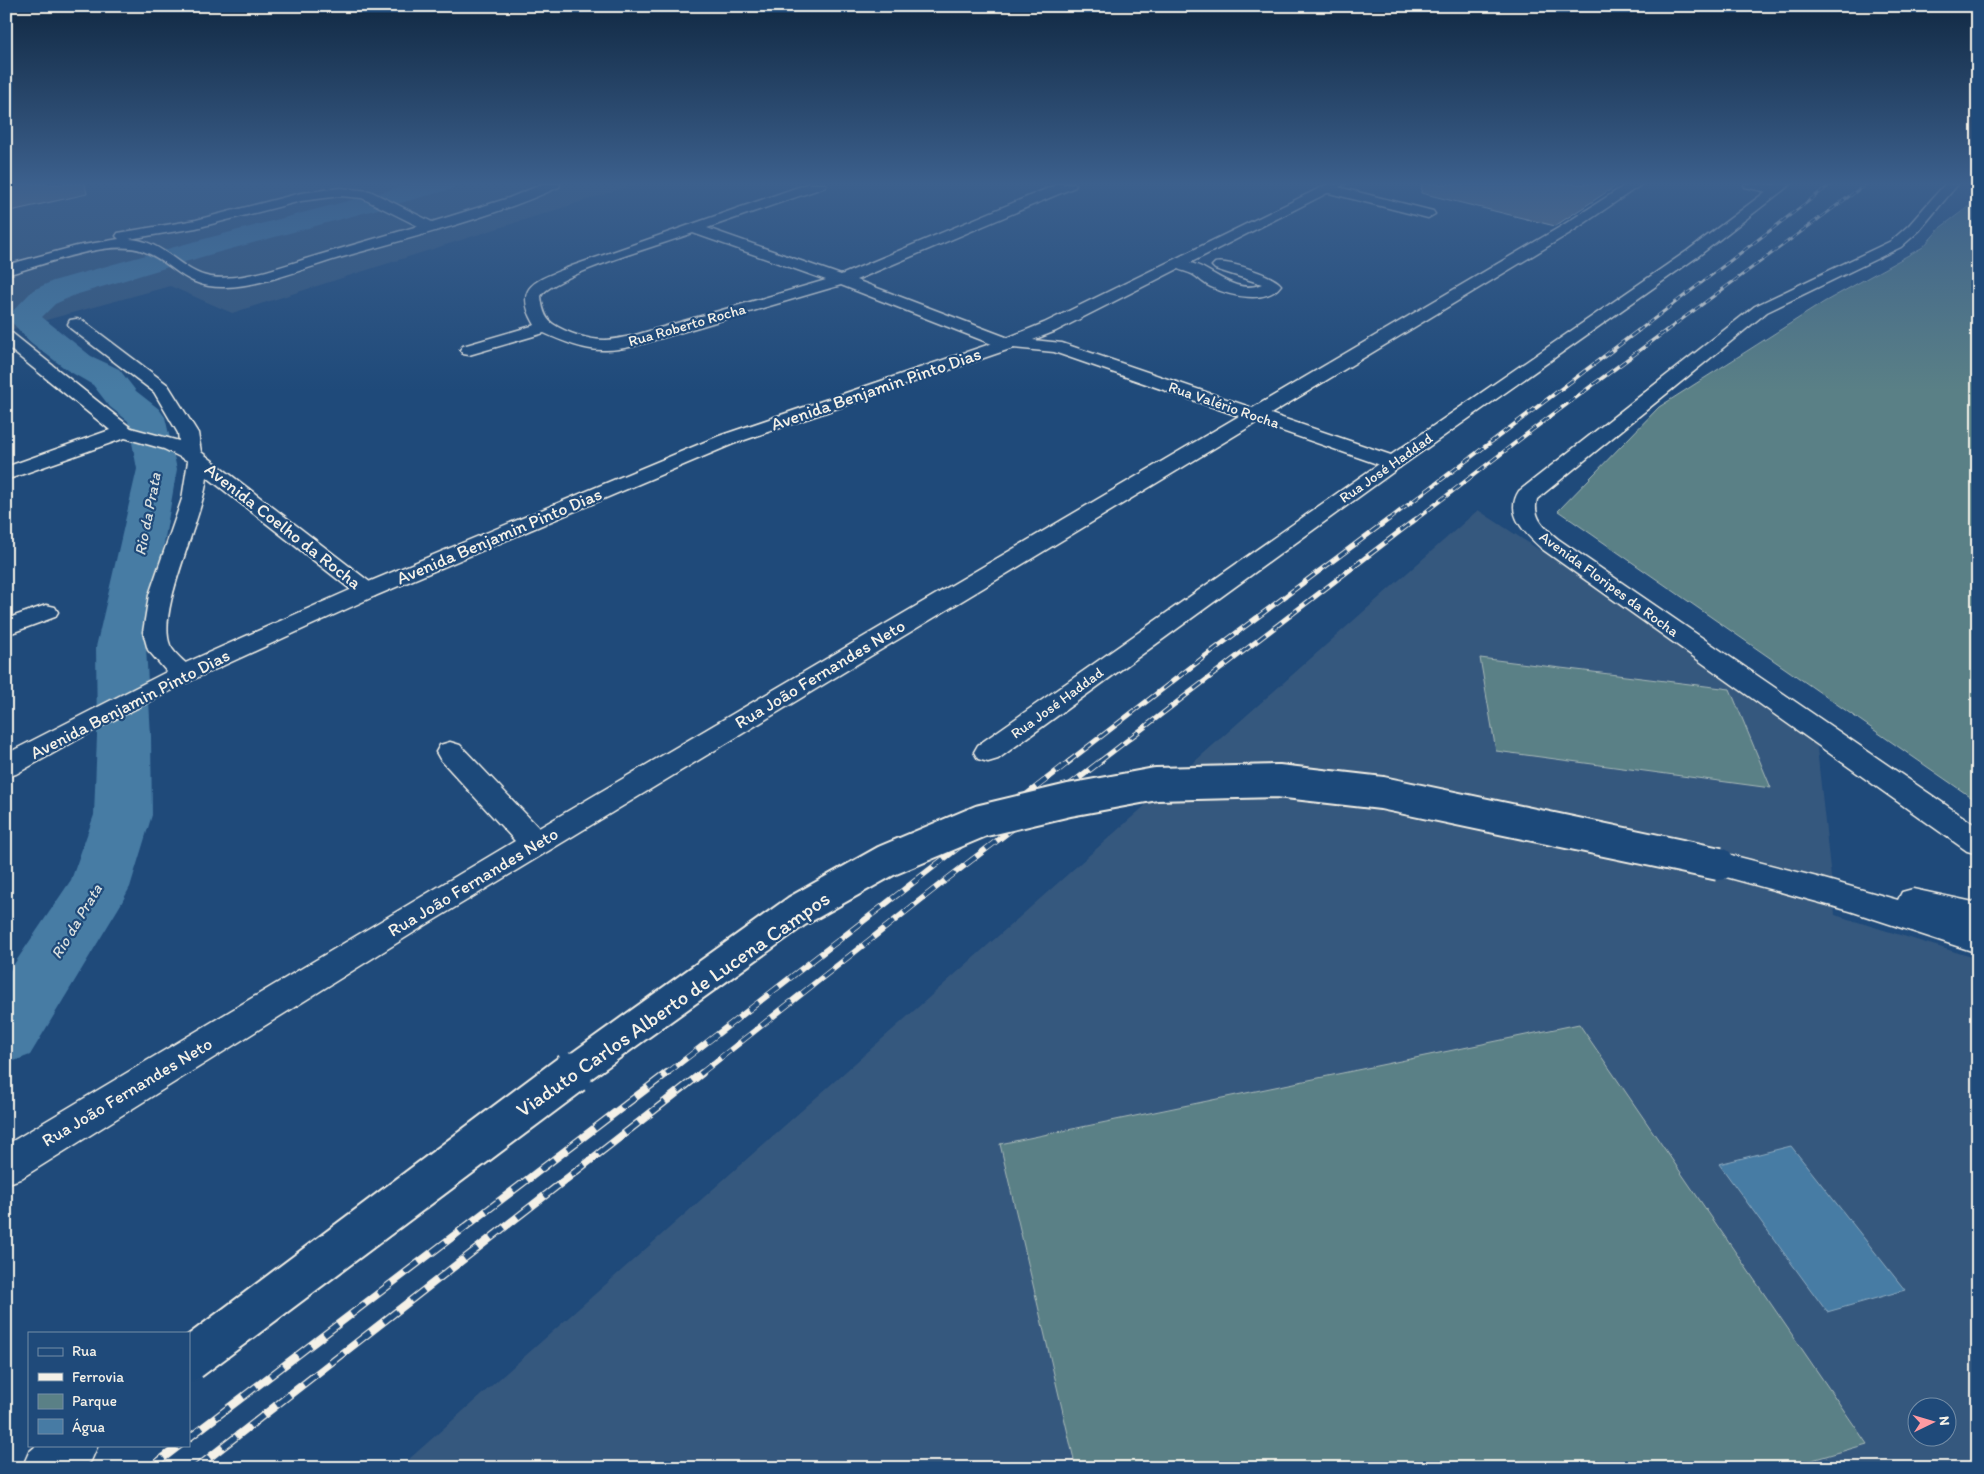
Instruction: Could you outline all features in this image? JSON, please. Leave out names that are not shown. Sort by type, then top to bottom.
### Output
[{"type":"street","points":[[6,260],[46,253]]},
{"type":"street","points":[[6,270],[70,253]]},
{"type":"street","points":[[158,253],[193,277],[213,282],[231,281],[278,271],[341,253]]},
{"type":"street","points":[[468,350],[545,327],[534,309],[533,296],[537,289],[547,282],[577,269],[624,253]]},
{"type":"street","points":[[763,253],[842,280],[1008,344]]},
{"type":"street","name":"Rua Roberto Rocha","points":[[545,327],[565,336],[593,344],[619,344],[842,280],[907,253]]},
{"type":"street","name":"Avenida Benjamin Pinto Dias","points":[[6,767],[92,720],[173,680],[367,591],[726,440],[1008,344],[1050,327],[1201,253]]},
{"type":"street","name":"Rua João Fernandes Neto","points":[[6,1166],[536,844],[1527,253]]},
{"type":"street","name":"Rua José Haddad","points":[[988,752],[1393,463],[1692,253]]},
{"type":"street","name":"Avenida Floripes da Rocha","points":[[1878,253],[1761,309],[1527,496],[1523,506],[1524,515],[1535,531],[1550,544],[1978,844]]},
{"type":"street","points":[[1178,264],[1198,271],[1217,284],[1247,293],[1255,293],[1273,285],[1269,281],[1220,266]]},
{"type":"street","points":[[76,324],[160,389],[188,433],[187,453]]},
{"type":"street","points":[[1050,327],[1048,332],[1049,338],[1056,347]]},
{"type":"street","name":"Avenida Coelho da Rocha","points":[[6,337],[127,433],[187,453],[367,591]]},
{"type":"street","name":"Avenida Benjamin Pinto Dias","points":[[1008,344],[1056,347]]},
{"type":"street","name":"Rua Valério Rocha","points":[[1056,347],[1393,463]]},
{"type":"street","points":[[6,474],[127,433]]},
{"type":"street","name":"Avenida Coelho da Rocha","points":[[173,680],[166,657],[158,645],[155,630],[160,601],[193,499],[187,453]]},
{"type":"street","points":[[6,628],[46,612]]},
{"type":"street","points":[[450,752],[536,844]]},
{"type":"street","name":"Viaduto Carlos Alberto de Lucena Campos","points":[[190,1359],[605,1048],[797,911],[886,860],[981,821],[1069,800],[1156,784],[1278,782],[1382,793],[1719,864],[1788,881]]},
{"type":"street","points":[[1788,881],[1854,889],[1978,916]]},
{"type":"street","points":[[1788,881],[1922,919],[1978,940]]},
{"type":"street","points":[[46,1468],[74,1446]]},
{"type":"shaded area","points":[[6,253],[421,253],[232,313],[170,286],[6,331]]},
{"type":"shaded area","points":[[1478,510],[1815,730],[1835,915],[1978,959],[1978,1468],[399,1468]]},
{"type":"green space","points":[[1913,253],[1978,253],[1978,802],[1558,511],[1659,407],[1824,302]]},
{"type":"green space","points":[[1480,658],[1730,689],[1771,788],[1496,751]]},
{"type":"green space","points":[[1579,1024],[1867,1444],[1785,1468],[1076,1468],[1000,1144]]},
{"type":"water","points":[[1791,1146],[1905,1290],[1827,1312],[1719,1164]]},
{"type":"waterway","name":"Rio da Prata","points":[[6,1034],[99,887],[123,815],[124,736],[121,647],[157,469],[146,417],[123,399],[106,377],[79,363],[41,334],[23,317],[44,297],[64,288],[185,253]]},
{"type":"railway","points":[[1638,331],[1741,253]]},
{"type":"railway","points":[[1666,331],[1772,253]]},
{"type":"railway","points":[[1388,520],[1639,330]]},
{"type":"railway","points":[[1415,520],[1667,330]]},
{"type":"railway","points":[[1068,762],[1208,654],[1389,519]]},
{"type":"railway","points":[[1099,762],[1416,519]]},
{"type":"railway","points":[[666,1074],[1070,761]]},
{"type":"railway","points":[[700,1074],[947,879],[1101,761]]},
{"type":"railway","points":[[190,1437],[667,1073]]},
{"type":"railway","points":[[196,1468],[702,1073]]},
{"type":"railway","points":[[150,1468],[179,1446]]}]
